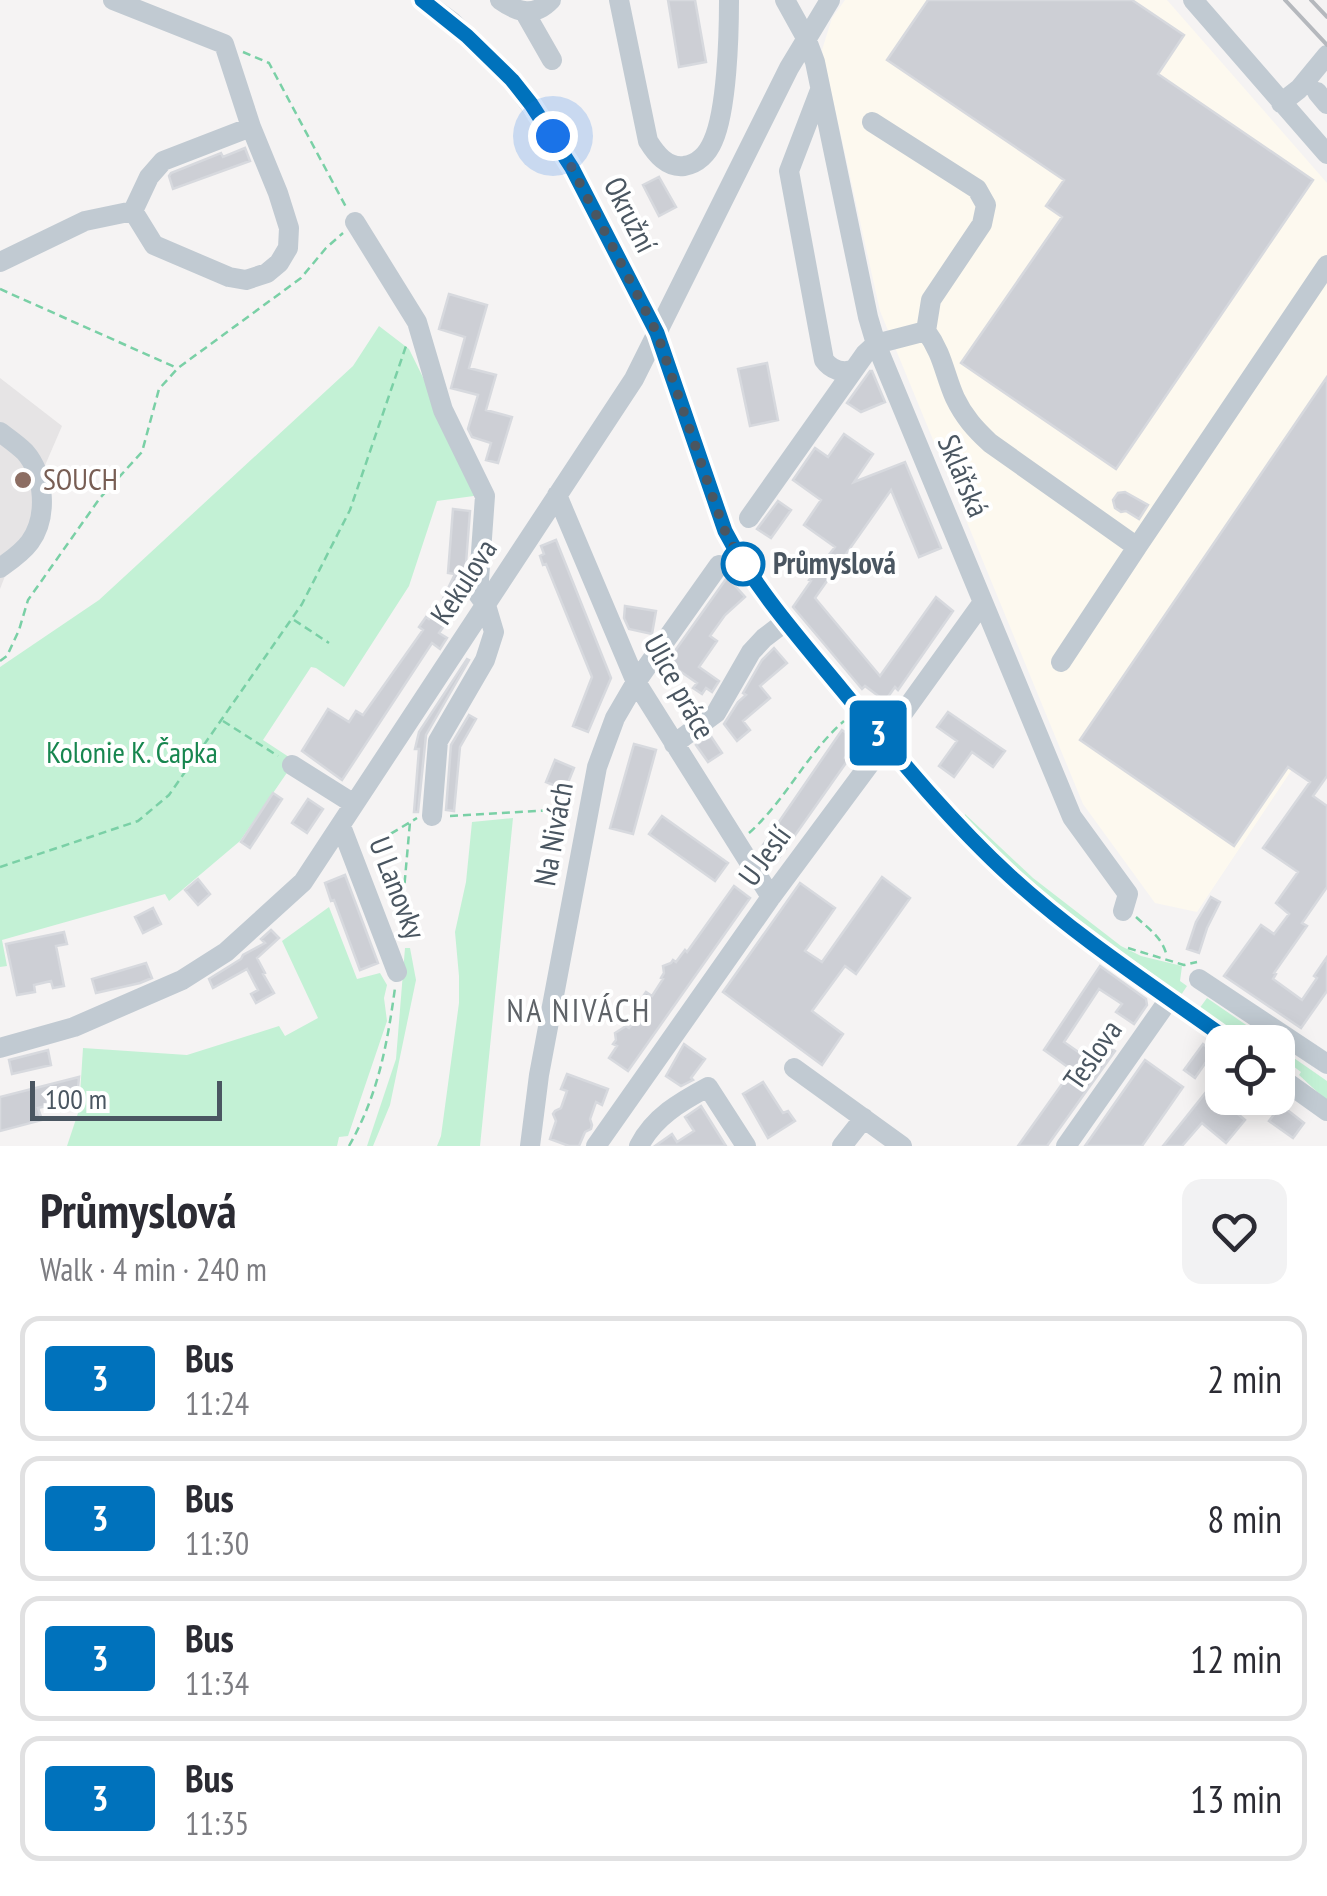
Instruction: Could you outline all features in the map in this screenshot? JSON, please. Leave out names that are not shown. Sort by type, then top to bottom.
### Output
[{"type":"street","points":[[113,0],[224,44],[250,127],[290,228],[288,248],[279,263],[266,273],[246,280],[229,277],[154,245],[133,211]]},
{"type":"street","name":"Okružní","points":[[422,0],[482,50],[531,104],[572,168],[657,333]]},
{"type":"street","points":[[500,0],[530,13],[552,0]]},
{"type":"street","points":[[619,0],[648,141],[668,164],[684,166],[701,158],[714,140],[728,49],[729,0]]},
{"type":"street","name":"Sklářská","points":[[786,0],[814,62],[876,344],[1072,817],[1128,894],[1124,909]]},
{"type":"street","points":[[1193,0],[1327,154]]},
{"type":"street","name":"Kekulova","points":[[0,1048],[86,1022],[201,970],[297,888],[634,379],[824,4]]},
{"type":"street","points":[[524,12],[552,60]]},
{"type":"street","points":[[1281,102],[1299,88],[1327,54]]},
{"type":"street","points":[[820,89],[790,163],[790,176],[823,356],[834,369],[854,370]]},
{"type":"street","points":[[872,122],[977,189],[986,206],[982,224],[931,300],[926,331],[939,348],[955,398],[970,424],[990,443],[1137,547]]},
{"type":"street","points":[[133,211],[148,178],[162,161],[250,127]]},
{"type":"street","points":[[0,262],[86,221],[133,211]]},
{"type":"street","points":[[354,222],[417,322],[442,410],[485,496],[478,594],[486,605],[494,632],[485,660],[438,741],[432,816]]},
{"type":"street","points":[[1060,662],[1327,265]]},
{"type":"street","points":[[749,518],[876,344],[926,331]]},
{"type":"street","points":[[657,333],[725,531],[751,576],[785,622],[935,802],[1014,880],[1207,1025]]},
{"type":"street","points":[[0,432],[25,452],[36,468],[42,510],[30,542],[0,568]]},
{"type":"street","name":"Ulice práce","points":[[558,495],[636,682],[771,897]]},
{"type":"street","name":"Na Nivách","points":[[530,1146],[539,1074],[597,767],[615,718],[636,682],[719,565]]},
{"type":"street","name":"U Jeslí","points":[[596,1146],[984,602]]},
{"type":"street","points":[[674,744],[716,713],[751,652],[785,622]]},
{"type":"street","points":[[292,764],[354,804]]},
{"type":"street","name":"U Lanovky","points":[[341,826],[397,972]]},
{"type":"street","points":[[1198,970],[1327,1064]]},
{"type":"street","name":"Teslova","points":[[1066,1146],[1170,998]]},
{"type":"street","points":[[794,1068],[902,1146]]},
{"type":"street","points":[[639,1146],[645,1134],[672,1106],[708,1087],[746,1146]]},
{"type":"street","points":[[1295,1088],[1327,1112]]},
{"type":"street","points":[[842,1146],[864,1118]]},
{"type":"path","points":[[0,661],[7,656],[19,630],[28,600],[100,498],[142,452],[160,388],[178,368],[301,278],[354,222],[269,63],[224,44]]},
{"type":"path","points":[[0,289],[178,368]]},
{"type":"path","points":[[0,867],[138,821],[170,795],[293,620],[350,510],[402,352],[420,331]]},
{"type":"path","points":[[293,620],[329,643]]},
{"type":"path","points":[[745,837],[848,718]]},
{"type":"path","points":[[223,721],[292,764]]},
{"type":"path","points":[[356,846],[372,845],[418,817],[589,808]]},
{"type":"path","points":[[1124,909],[1158,936],[1167,958]]},
{"type":"path","points":[[1128,948],[1198,970]]},
{"type":"shaded area","points":[[845,0],[1167,0],[1327,183],[1327,717],[1197,912],[1155,903],[1083,804],[880,311],[822,50],[832,18]]},
{"type":"shaded area","name":"SOUCH","points":[[0,378],[62,426],[43,470],[49,490],[0,589]]},
{"type":"green space","name":"Kolonie K. Čapka","points":[[379,326],[409,349],[481,495],[437,501],[409,586],[344,687],[311,667],[263,740],[295,761],[240,841],[169,901],[165,894],[2,940],[7,966],[0,967],[0,667],[99,600],[353,366]]},
{"type":"green space","points":[[965,814],[1033,878],[1121,946],[1141,956],[1182,966],[1180,981],[1187,986],[1181,995],[1058,904],[995,849],[964,818]]},
{"type":"green space","points":[[513,818],[480,1146],[437,1146],[459,1003],[455,932],[466,882],[472,822]]},
{"type":"green space","points":[[329,907],[357,979],[380,973],[387,985],[387,1021],[348,1136],[339,1137],[337,1146],[67,1146],[79,1110],[83,1048],[187,1055],[279,1026],[285,1036],[318,1018],[282,941]]},
{"type":"green space","points":[[405,948],[410,948],[416,980],[390,1105],[373,1146],[367,1146],[396,1059]]},
{"type":"green space","points":[[1207,998],[1246,1025],[1222,1025],[1199,1009]]},
{"type":"green space","points":[[1295,1059],[1327,1081],[1327,1101],[1299,1075],[1301,1072],[1295,1068]]},
{"type":"building","points":[[668,0],[695,0],[706,62],[679,67]]},
{"type":"building","points":[[928,0],[1132,0],[1184,35],[1158,74],[1313,180],[1116,469],[961,363],[1062,217],[1046,206],[1064,180],[887,60]]},
{"type":"building","points":[[245,148],[250,161],[173,189],[171,173]]},
{"type":"building","points":[[659,177],[676,207],[659,216],[643,185]]},
{"type":"building","points":[[449,294],[487,305],[469,368],[496,375],[486,410],[512,417],[498,463],[486,460],[491,443],[472,437],[468,429],[478,395],[451,388],[465,337],[439,329]]},
{"type":"building","points":[[767,363],[778,420],[750,426],[738,369]]},
{"type":"building","points":[[870,371],[885,402],[861,412],[847,403]]},
{"type":"building","points":[[1327,377],[1327,776],[1313,796],[1327,806],[1327,887],[1302,923],[1307,926],[1273,979],[1302,1000],[1327,957],[1327,991],[1301,1028],[1224,976],[1261,925],[1274,934],[1289,914],[1276,903],[1298,872],[1263,848],[1310,782],[1288,767],[1234,846],[1080,740]]},
{"type":"building","points":[[844,434],[873,454],[854,482],[905,462],[941,548],[919,557],[891,490],[815,598],[880,676],[936,597],[953,611],[898,690],[895,687],[885,701],[865,686],[862,689],[793,607],[835,547],[804,525],[821,500],[793,480],[815,448],[828,457]]},
{"type":"building","points":[[1125,492],[1148,505],[1139,519],[1115,508],[1113,500],[1118,493]]},
{"type":"building","points":[[778,501],[791,510],[771,538],[757,529]]},
{"type":"building","points":[[453,509],[470,511],[464,589],[439,633],[447,638],[440,649],[432,643],[342,780],[302,751],[328,709],[349,722],[356,711],[363,715],[423,630],[419,627],[426,617],[436,613],[455,574],[448,573]]},
{"type":"building","points":[[556,540],[611,678],[588,732],[573,726],[592,677],[540,556],[544,554],[541,546]]},
{"type":"building","points":[[726,579],[745,597],[710,636],[717,641],[699,667],[719,681],[712,692],[706,688],[702,694],[693,688],[697,683],[667,662]]},
{"type":"building","points":[[625,606],[656,611],[652,634],[629,629],[624,618]]},
{"type":"building","points":[[774,648],[787,663],[760,686],[770,698],[743,721],[750,730],[737,741],[724,724],[746,695],[743,693],[762,660]]},
{"type":"building","points":[[467,659],[426,735],[418,812],[414,812],[419,732]]},
{"type":"building","points":[[948,712],[1005,751],[993,767],[972,752],[954,777],[939,766],[957,741],[937,727]]},
{"type":"building","points":[[469,715],[476,719],[460,747],[454,811],[446,810],[451,745]]},
{"type":"building","points":[[842,730],[855,743],[845,758],[848,760],[779,858],[763,845]]},
{"type":"building","points":[[710,735],[722,753],[708,762],[696,745]]},
{"type":"building","points":[[634,744],[656,750],[633,834],[610,828]]},
{"type":"building","points":[[555,760],[574,768],[565,790],[546,782]]},
{"type":"building","points":[[273,793],[282,799],[250,848],[241,842]]},
{"type":"building","points":[[308,799],[323,809],[307,833],[292,823]]},
{"type":"building","points":[[662,816],[728,863],[715,881],[649,834]]},
{"type":"building","points":[[345,875],[378,963],[360,970],[325,883]]},
{"type":"building","points":[[882,877],[910,898],[856,974],[845,966],[812,1011],[843,1034],[822,1065],[723,992],[800,883],[835,908],[805,951],[822,962]]},
{"type":"building","points":[[198,879],[210,894],[198,905],[185,890]]},
{"type":"building","points":[[734,886],[750,898],[628,1071],[609,1058],[617,1046],[613,1044],[615,1033],[629,1028],[641,1013],[635,1008],[646,992],[652,996],[663,979],[663,966],[676,962],[687,952]]},
{"type":"building","points":[[1211,897],[1220,902],[1199,953],[1187,949],[1196,922]]},
{"type":"building","points":[[153,908],[161,924],[143,933],[135,917]]},
{"type":"building","points":[[271,930],[279,938],[257,958],[274,993],[256,1003],[251,994],[258,990],[247,969],[213,988],[209,979],[265,943],[261,939]]},
{"type":"building","points":[[64,932],[67,944],[56,946],[64,986],[53,988],[51,981],[34,985],[35,992],[17,995],[6,944]]},
{"type":"building","points":[[146,963],[152,978],[96,993],[92,979]]},
{"type":"building","points":[[1100,966],[1146,999],[1147,1005],[1134,1024],[1116,1012],[1122,1004],[1099,989],[1064,1042],[1087,1058],[1100,1040],[1115,1051],[1047,1146],[1018,1146],[1072,1070],[1044,1050]]},
{"type":"building","points":[[684,1044],[705,1059],[693,1080],[681,1086],[666,1076]]},
{"type":"building","points":[[1203,1044],[1205,1064],[1195,1078],[1184,1070]]},
{"type":"building","points":[[48,1050],[51,1065],[12,1074],[9,1060]]},
{"type":"building","points":[[1145,1060],[1183,1087],[1142,1146],[1085,1146]]},
{"type":"building","points":[[567,1074],[608,1089],[602,1105],[596,1102],[591,1129],[585,1132],[579,1146],[550,1139],[556,1121],[553,1114],[561,1108],[567,1091],[561,1089]]},
{"type":"building","points":[[79,1077],[77,1099],[38,1108],[42,1120],[0,1131],[0,1097]]},
{"type":"building","points":[[763,1082],[783,1113],[788,1111],[795,1121],[768,1138],[743,1094]]},
{"type":"building","points":[[1205,1093],[1205,1115],[1239,1115],[1245,1120],[1226,1143],[1202,1123],[1182,1146],[1163,1146]]},
{"type":"building","points":[[701,1106],[726,1146],[655,1146],[672,1134],[677,1142],[694,1131],[685,1117]]},
{"type":"building","points":[[1274,1115],[1294,1115],[1304,1123],[1293,1138],[1269,1121]]},
{"type":"railway","points":[[1285,0],[1327,45]]},
{"type":"railway","points":[[1311,0],[1327,17]]},
{"type":"bus line","name":"3","points":[[422,0],[512,80],[572,168],[657,333],[725,531],[772,607],[935,802],[969,837],[1060,918],[1208,1025]]},
{"type":"place","name":"SOUCH","points":[[23,480]]},
{"type":"place","name":"Průmyslová","points":[[743,564]]},
{"type":"district","name":"NA NIVÁCH","points":[[579,1011]]},
{"type":"route","points":[[553,136],[657,333],[725,531],[743,564]]}]
